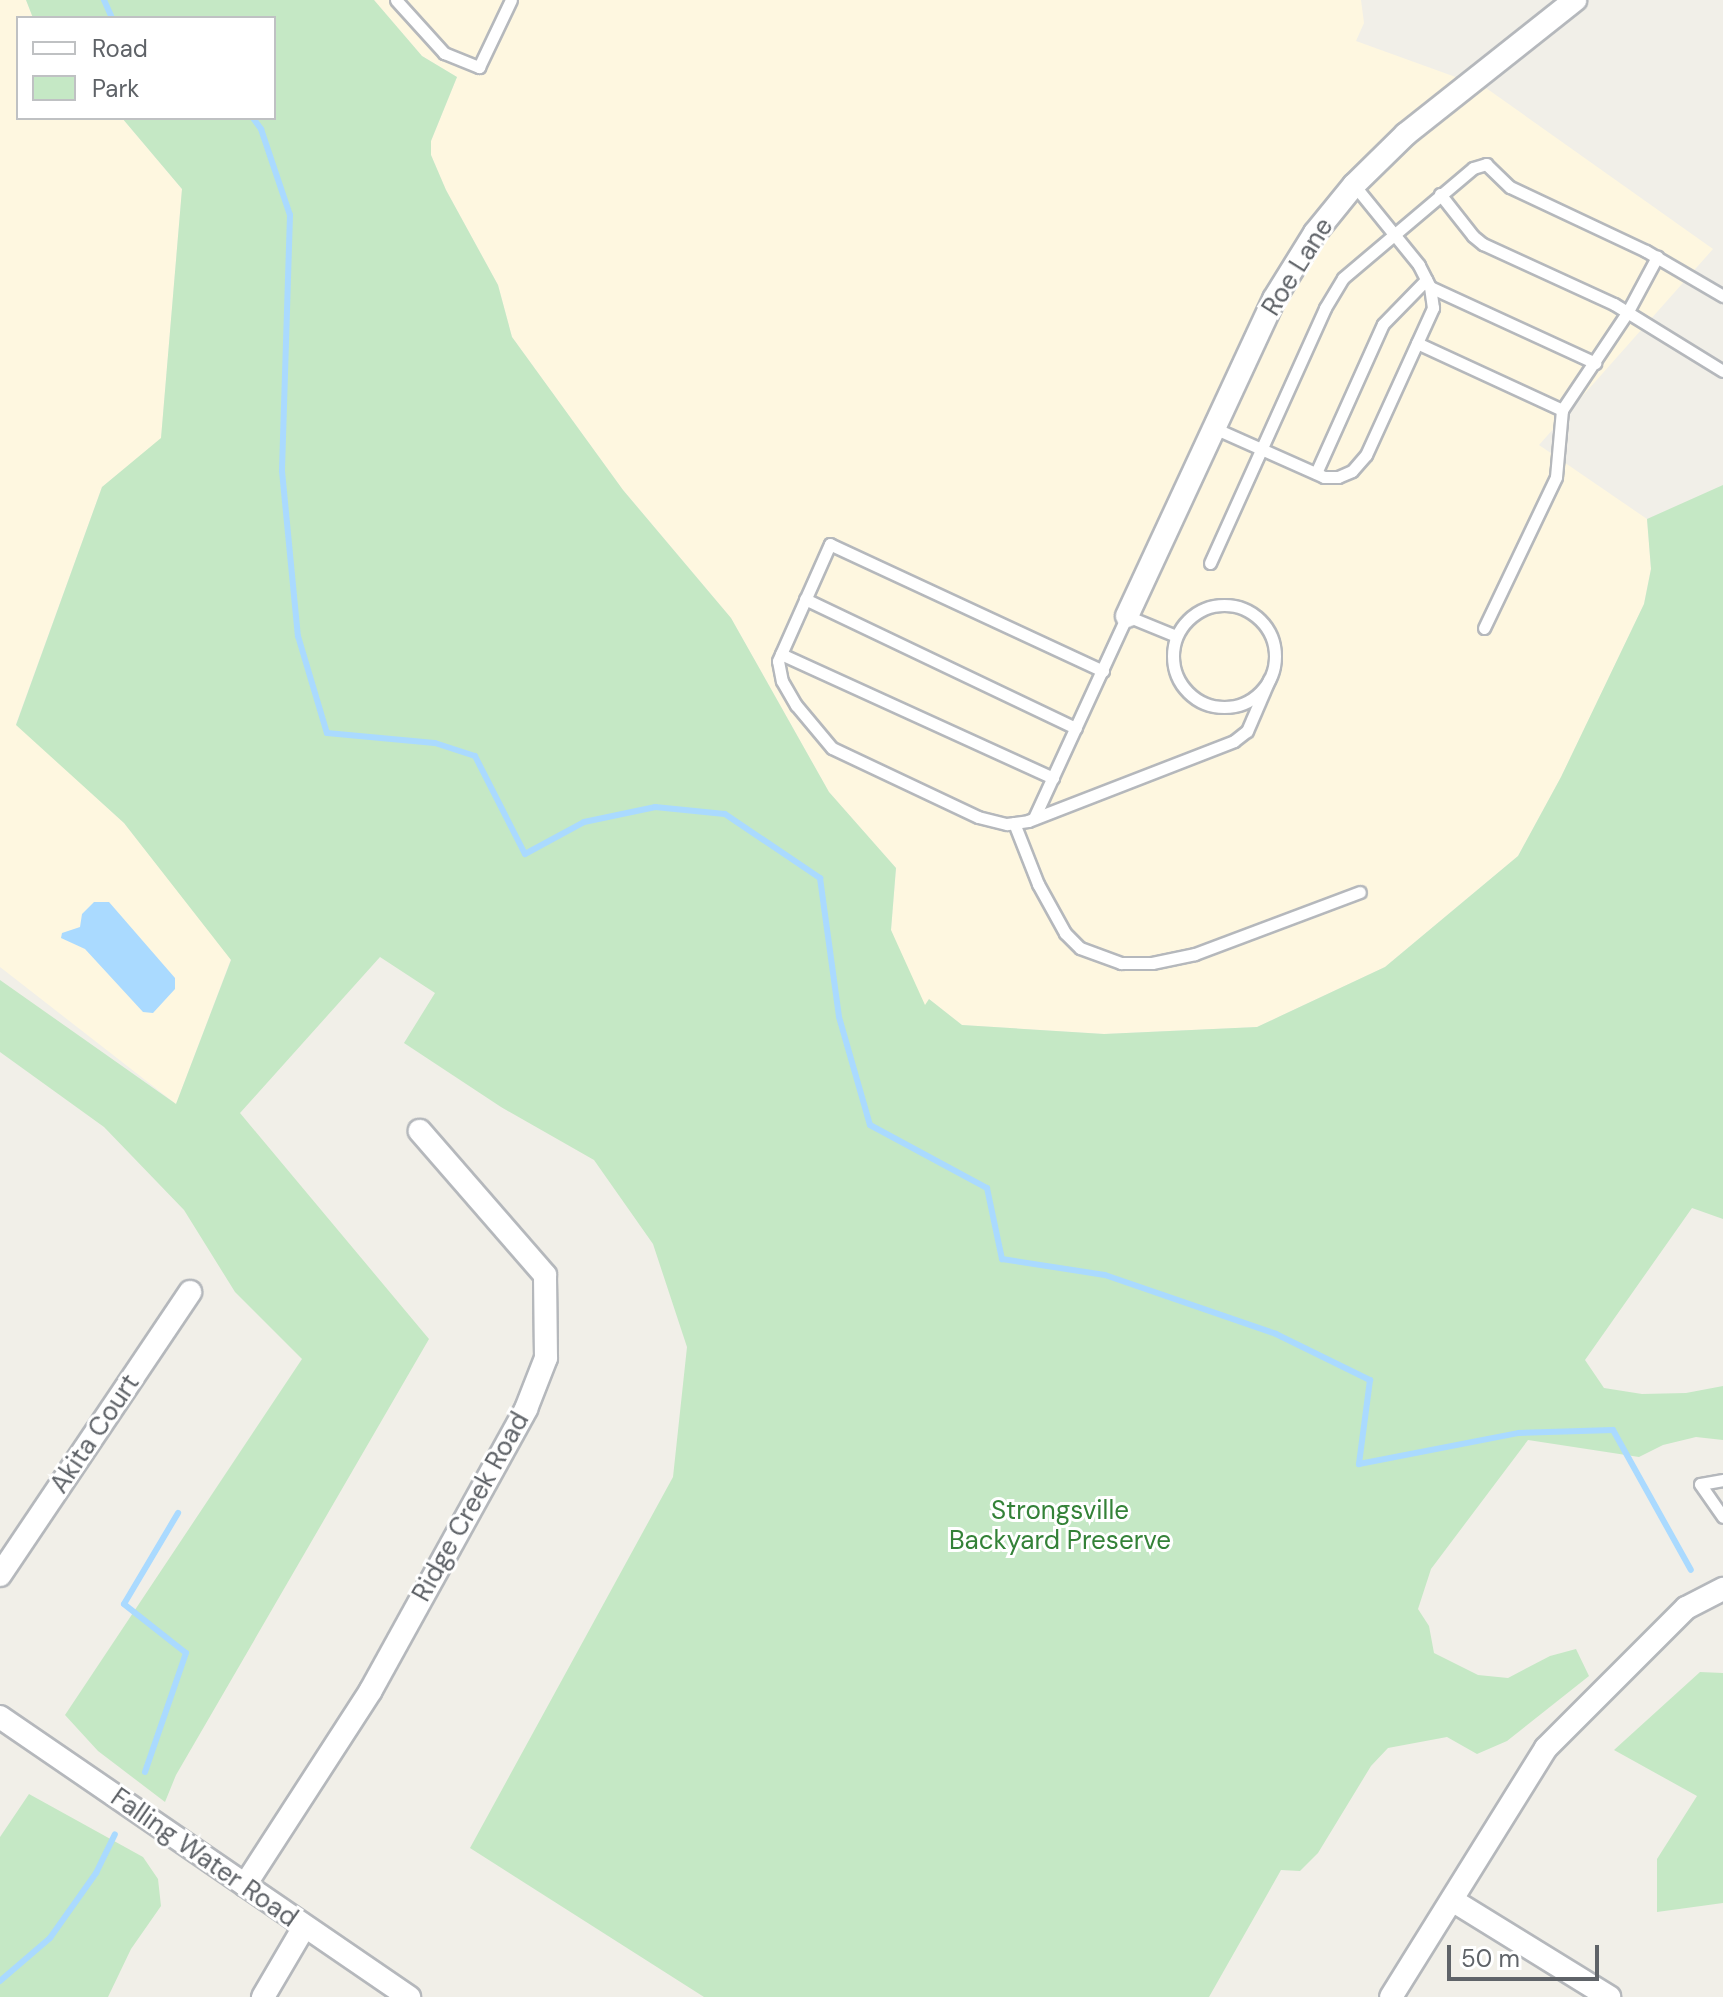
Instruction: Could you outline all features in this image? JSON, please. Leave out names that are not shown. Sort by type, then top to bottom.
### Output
[{"type":"street","name":"Roe Lane","points":[[1127,616],[1274,299],[1315,233],[1354,185],[1406,134],[1575,0]]},
{"type":"street","name":"Ridge Creek Road","points":[[245,1885],[371,1690],[526,1409],[546,1358],[545,1275],[420,1131]]},
{"type":"street","name":"Akita Court","points":[[0,1575],[190,1292]]},
{"type":"street","points":[[1391,1997],[1546,1748],[1686,1608],[1723,1589]]},
{"type":"street","name":"Falling Water Road","points":[[0,1717],[245,1885],[382,1985],[409,1997]]},
{"type":"street","points":[[1452,1900],[1609,1997]]},
{"type":"street","points":[[263,1997],[304,1927]]},
{"type":"lane","points":[[396,0],[444,53],[479,67],[511,0]]},
{"type":"lane","points":[[1210,563],[1325,308],[1343,278],[1473,168],[1486,164],[1510,187],[1657,257],[1723,296]]},
{"type":"lane","points":[[1214,428],[1316,473],[1338,477],[1352,471],[1366,455],[1433,308],[1428,283],[1354,185]]},
{"type":"lane","points":[[1440,194],[1483,244],[1627,313],[1723,371]]},
{"type":"lane","points":[[1484,628],[1556,477],[1562,410],[1627,313],[1657,257]]},
{"type":"lane","points":[[1428,283],[1595,363]]},
{"type":"lane","points":[[1316,473],[1383,324],[1428,283]]},
{"type":"lane","points":[[1417,343],[1562,410]]},
{"type":"lane","points":[[1103,671],[830,544],[778,661],[782,681],[796,705],[832,748],[978,817],[1014,823],[1234,741],[1247,731],[1269,680],[1275,654],[1267,627],[1246,609],[1219,605],[1193,615],[1176,636],[1173,648],[1175,671],[1180,682],[1196,699],[1219,707],[1242,704],[1269,680]]},
{"type":"lane","points":[[805,599],[1076,728]]},
{"type":"lane","points":[[1034,818],[1127,616],[1176,636]]},
{"type":"lane","points":[[781,654],[1053,778]]},
{"type":"lane","points":[[1014,823],[1038,884],[1065,933],[1080,948],[1121,963],[1152,963],[1195,954],[1360,892]]},
{"type":"lane","points":[[1723,1480],[1700,1484],[1723,1517]]},
{"type":"shaded area","points":[[0,0],[26,0],[32,16],[16,16],[16,120],[124,120],[182,189],[161,439],[102,487],[16,724],[124,823],[231,959],[176,1104],[0,967]]},
{"type":"shaded area","points":[[374,0],[1361,0],[1364,23],[1356,41],[1486,88],[1713,249],[1539,445],[1647,519],[1651,569],[1644,604],[1561,777],[1518,856],[1385,967],[1257,1027],[1104,1034],[962,1025],[929,999],[922,1013],[891,930],[896,868],[829,792],[731,618],[623,490],[512,337],[498,285],[446,190],[431,155],[431,141],[457,77],[422,56]]},
{"type":"green space","name":"Strongsville Backyard Preserve","points":[[26,0],[374,0],[422,56],[457,77],[431,141],[431,155],[446,190],[498,285],[512,337],[623,490],[731,618],[829,792],[896,868],[891,930],[925,1005],[929,999],[962,1025],[1104,1034],[1257,1027],[1385,967],[1518,856],[1561,777],[1644,604],[1651,569],[1647,519],[1723,485],[1723,1219],[1692,1208],[1585,1360],[1604,1388],[1642,1394],[1686,1393],[1723,1386],[1723,1440],[1696,1437],[1663,1445],[1639,1457],[1528,1440],[1431,1569],[1418,1609],[1429,1626],[1434,1653],[1478,1675],[1508,1678],[1550,1656],[1576,1649],[1589,1676],[1507,1741],[1477,1754],[1447,1737],[1388,1748],[1371,1766],[1318,1853],[1300,1871],[1281,1870],[1209,1997],[704,1997],[470,1848],[673,1477],[687,1347],[653,1244],[594,1160],[501,1107],[404,1043],[435,993],[380,957],[240,1113],[429,1339],[176,1775],[165,1802],[98,1751],[65,1715],[302,1359],[235,1292],[184,1210],[104,1127],[0,1052],[0,980],[176,1104],[231,960],[124,823],[16,725],[102,487],[161,438],[182,189],[124,120],[276,120],[276,16],[32,16]]},
{"type":"green space","points":[[1700,1672],[1723,1673],[1723,1903],[1657,1912],[1657,1859],[1697,1796],[1614,1750]]},
{"type":"green space","points":[[29,1794],[143,1857],[158,1879],[161,1906],[131,1949],[108,1997],[0,1997],[0,1837]]},
{"type":"water","points":[[94,902],[109,902],[175,978],[175,989],[153,1013],[143,1012],[85,949],[61,938],[62,933],[80,927],[82,914]]},
{"type":"waterway","points":[[104,0],[111,16]]},
{"type":"waterway","points":[[254,120],[261,129],[290,215],[282,471],[298,636],[327,733],[435,743],[475,756],[525,854],[584,822],[655,807],[725,814],[820,878],[839,1017],[870,1125],[987,1188],[1002,1259],[1105,1275],[1276,1334],[1370,1380],[1359,1464],[1519,1433],[1613,1430],[1691,1570]]},
{"type":"waterway","points":[[145,1772],[186,1653],[124,1604],[178,1513]]},
{"type":"waterway","points":[[0,1981],[50,1938],[96,1873],[115,1834]]}]
